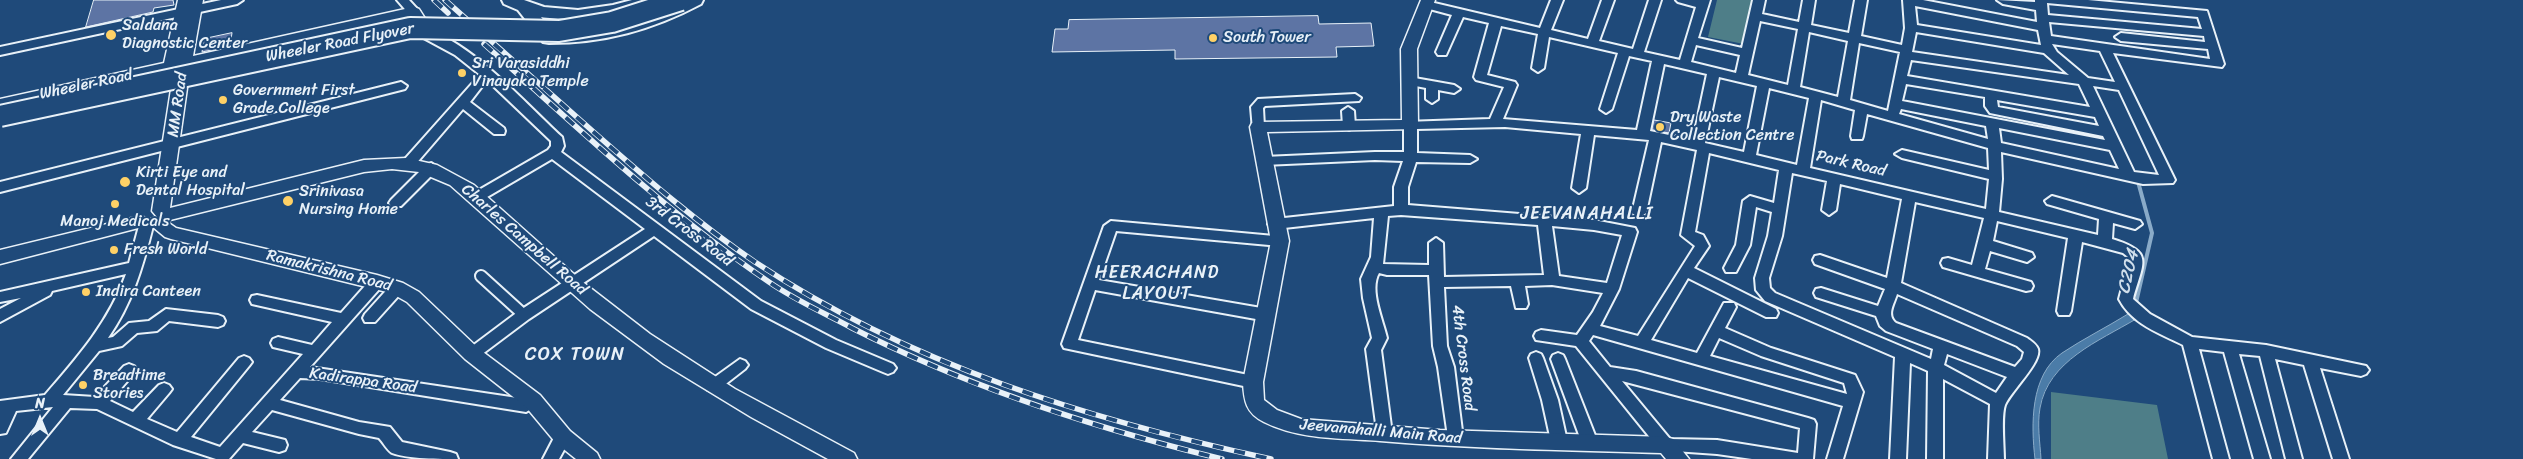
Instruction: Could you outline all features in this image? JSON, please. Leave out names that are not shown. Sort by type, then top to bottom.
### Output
[{"type":"main road","points":[[510,0],[526,9],[563,15],[592,16],[648,0]]},
{"type":"main road","name":"Wheeler Road Flyover","points":[[0,110],[413,19],[444,18],[543,24],[584,22],[615,16],[662,0]]},
{"type":"main road","name":"Wheeler Road Flyover","points":[[0,116],[410,28],[439,25],[539,32],[582,30],[625,20],[681,0]]},
{"type":"main road","points":[[526,9],[539,28],[549,38],[586,39],[628,30],[671,14],[695,0]]},
{"type":"street","points":[[0,51],[190,5],[237,0]]},
{"type":"street","points":[[402,0],[414,12],[420,22],[418,30]]},
{"type":"street","points":[[1538,68],[1544,32],[1557,0]]},
{"type":"street","points":[[1592,43],[1608,0]]},
{"type":"street","points":[[1606,109],[1655,0]]},
{"type":"street","points":[[1682,0],[1704,2],[1684,65]]},
{"type":"street","points":[[1741,78],[1759,0]]},
{"type":"street","points":[[1793,90],[1809,0]]},
{"type":"street","points":[[1843,103],[1861,0]]},
{"type":"street","points":[[1911,28],[2048,16],[2086,2],[2162,6],[2202,14],[2218,64],[2105,49],[2048,16],[2003,0]]},
{"type":"street","points":[[1893,117],[1911,28],[1910,1],[2207,33]]},
{"type":"street","points":[[1401,210],[1401,188],[1411,158],[1409,49],[1427,2],[1496,21],[1793,90],[1996,146],[2134,178],[2168,180],[2105,49]]},
{"type":"street","name":"MM Road","points":[[154,218],[176,73],[190,5]]},
{"type":"street","points":[[176,73],[414,12]]},
{"type":"street","points":[[1442,52],[1459,12]]},
{"type":"street","points":[[1756,16],[1905,52],[2123,87]]},
{"type":"street","points":[[2048,16],[2084,81],[2114,146],[2134,178]]},
{"type":"street","points":[[1495,123],[1511,85],[1480,77],[1496,21]]},
{"type":"street","points":[[176,73],[418,30],[444,41],[472,61],[557,140],[558,146],[553,153],[477,197]]},
{"type":"street","points":[[2122,37],[2212,46]]},
{"type":"street","points":[[1692,40],[1747,53]]},
{"type":"street","points":[[1642,134],[1659,59]]},
{"type":"street","points":[[1642,344],[1685,270],[1702,246],[1698,239],[1688,235],[1714,72]]},
{"type":"street","name":"Wheeler Road","points":[[0,104],[176,73]]},
{"type":"street","name":"Wheeler Road","points":[[0,120],[176,73]]},
{"type":"street","points":[[1902,79],[1991,96],[2098,113]]},
{"type":"street","points":[[408,163],[481,81]]},
{"type":"street","points":[[1409,81],[1454,89]]},
{"type":"street","points":[[1748,158],[1764,84]]},
{"type":"street","points":[[1432,85],[1432,99]]},
{"type":"street","points":[[0,186],[401,86]]},
{"type":"street","points":[[1803,171],[1816,96]]},
{"type":"street","points":[[1991,96],[1991,106],[1994,110],[2107,132]]},
{"type":"street","points":[[1355,98],[1262,102],[1258,107],[1258,127],[1349,118],[1410,125]]},
{"type":"street","points":[[462,102],[499,131]]},
{"type":"street","points":[[1896,104],[2114,146]]},
{"type":"street","points":[[1856,136],[1862,108]]},
{"type":"street","points":[[1978,272],[1993,214],[1996,146],[1992,121]]},
{"type":"street","name":"Park Road","points":[[1410,125],[1495,123],[1656,136],[1993,214],[2105,242],[2128,249],[2136,255],[2136,262],[2126,298],[2130,306],[2147,320],[2190,342]]},
{"type":"street","name":"Jeevanahalli Main Road","points":[[1258,127],[1278,233],[1267,314],[1253,382],[1254,403],[1270,416],[1300,427],[1455,438],[1624,444],[1672,452]]},
{"type":"street","points":[[1579,188],[1588,131]]},
{"type":"street","points":[[1639,214],[1656,136]]},
{"type":"street","name":"3rd Cross Road","points":[[553,153],[656,228],[756,305],[831,344],[888,368]]},
{"type":"street","points":[[1902,154],[1995,176]]},
{"type":"street","points":[[1264,161],[1375,156],[1470,159]]},
{"type":"street","name":"Charles Campbell Road","points":[[0,257],[353,168],[378,164],[408,163],[432,168],[453,178],[477,197],[573,284],[647,342],[713,386],[777,423],[847,459]]},
{"type":"street","points":[[1786,167],[1775,236],[1762,278],[1763,290],[1770,297],[1936,368],[1999,402]]},
{"type":"street","points":[[396,203],[432,168]]},
{"type":"street","points":[[1829,210],[1834,178]]},
{"type":"street","points":[[1909,196],[1893,286],[1883,313],[1885,322],[1892,327],[1940,347],[2017,374]]},
{"type":"street","points":[[1731,268],[1737,262],[1742,250],[1750,201],[1779,209]]},
{"type":"street","points":[[2052,201],[2135,224]]},
{"type":"street","points":[[1253,382],[1068,344],[1111,226],[1278,233],[1381,212],[1401,210],[1450,212],[1594,225],[1630,232],[1603,310],[1591,329],[1580,341]]},
{"type":"street","points":[[1381,212],[1375,268],[1368,279],[1370,298],[1380,338],[1373,349],[1384,434]]},
{"type":"street","points":[[2105,242],[2106,216]]},
{"type":"street","points":[[49,401],[95,346],[117,312],[154,218]]},
{"type":"street","name":"Ramakrishna Road","points":[[154,218],[171,233],[377,282],[396,288],[413,297],[472,354],[533,401],[563,437],[590,459]]},
{"type":"street","points":[[1544,221],[1552,280]]},
{"type":"street","points":[[472,354],[524,315],[656,228]]},
{"type":"street","points":[[2064,311],[2076,234]]},
{"type":"street","name":"4th Cross Road","points":[[1436,243],[1440,346],[1446,368],[1455,438]]},
{"type":"street","points":[[1986,244],[2027,256]]},
{"type":"street","points":[[1820,260],[1893,286],[2022,342],[2031,350],[2031,355],[2024,370],[2017,374],[1999,402],[1996,459]]},
{"type":"street","points":[[1948,263],[2026,286]]},
{"type":"street","points":[[0,297],[134,267]]},
{"type":"street","points":[[1375,268],[1436,276],[1552,280],[1612,288]]},
{"type":"street","points":[[1685,270],[1771,313]]},
{"type":"street","points":[[481,276],[524,315]]},
{"type":"street","points":[[1517,280],[1521,304]]},
{"type":"street","points":[[296,372],[377,282]]},
{"type":"street","points":[[0,316],[60,283]]},
{"type":"street","points":[[1091,284],[1267,314]]},
{"type":"street","points":[[370,318],[396,288]]},
{"type":"street","points":[[1752,303],[1763,290]]},
{"type":"street","points":[[1821,293],[1883,313]]},
{"type":"street","points":[[257,300],[343,319]]},
{"type":"street","points":[[1701,360],[1729,307]]},
{"type":"street","points":[[95,346],[118,342],[134,327],[152,327],[166,315],[218,322]]},
{"type":"street","points":[[1591,329],[1852,402]]},
{"type":"street","points":[[1716,330],[1766,352],[1850,379],[1855,392],[1835,459]]},
{"type":"street","points":[[1541,336],[1580,341],[1672,452],[1717,447],[1795,459]]},
{"type":"street","points":[[2220,459],[2190,342],[2266,351],[2361,370]]},
{"type":"street","points":[[278,344],[314,351]]},
{"type":"street","points":[[1935,459],[1936,368],[1940,347]]},
{"type":"street","points":[[2230,347],[2262,459]]},
{"type":"street","points":[[2266,351],[2294,459]]},
{"type":"street","points":[[1898,459],[1903,354]]},
{"type":"street","points":[[1536,358],[1550,400],[1560,441]]},
{"type":"street","points":[[1558,359],[1590,443]]},
{"type":"street","points":[[2310,359],[2341,459]]},
{"type":"street","points":[[179,440],[244,362]]},
{"type":"street","points":[[713,386],[740,365]]},
{"type":"street","points":[[99,403],[129,370]]},
{"type":"street","name":"Kadirappa Road","points":[[5,406],[49,401],[99,403],[135,421],[221,457],[296,372],[320,373],[526,406],[533,401]]},
{"type":"street","points":[[1605,372],[1636,377],[1808,424],[1805,459]]},
{"type":"street","points":[[135,421],[164,389]]},
{"type":"street","points":[[19,459],[67,401]]},
{"type":"street","points":[[268,403],[358,428],[384,432],[397,448],[450,459]]},
{"type":"street","points":[[0,428],[5,406]]},
{"type":"street","points":[[240,436],[279,445]]},
{"type":"street","points":[[551,459],[563,437]]},
{"type":"street","points":[[1624,444],[1647,459]]},
{"type":"green space","points":[[1717,0],[1753,0],[1744,44],[1708,37]]},
{"type":"green space","points":[[2051,392],[2157,405],[2168,459],[2051,459]]},
{"type":"water","points":[[2128,314],[2136,319],[2091,344],[2064,365],[2053,377],[2045,392],[2040,408],[2041,459],[2035,459],[2033,416],[2035,402],[2038,387],[2051,362],[2078,343]]},
{"type":"building","points":[[94,0],[173,0],[174,5],[154,8],[153,12],[86,27]]},
{"type":"building","name":"South Tower","points":[[1318,16],[1319,24],[1371,23],[1374,46],[1336,47],[1337,57],[1175,59],[1175,50],[1052,52],[1055,29],[1068,29],[1069,20]]},
{"type":"building","points":[[232,33],[230,46],[202,52],[204,39]]},
{"type":"building","name":"Dry Waste Collection Centre","points":[[1654,120],[1671,123],[1669,133],[1652,130]]},
{"type":"waterway","name":"C204","points":[[2135,307],[2152,233],[2137,178]]},
{"type":"railway","points":[[434,0],[448,13]]},
{"type":"railway","points":[[445,0],[674,201],[755,262],[815,298],[876,331],[939,359],[1069,407],[1203,444],[1271,459]]},
{"type":"railway","points":[[484,44],[658,198],[731,255],[799,301],[897,350],[987,388],[1080,420],[1222,459]]},
{"type":"place","name":"Saldana Diagnostic Center","points":[[111,35]]},
{"type":"place","name":"South Tower","points":[[1213,38]]},
{"type":"place","name":"Sri Varasiddhi Vinayaka Temple","points":[[462,73]]},
{"type":"place","name":"Government First Grade College","points":[[223,100]]},
{"type":"place","name":"Dry Waste Collection Centre","points":[[1660,127]]},
{"type":"place","name":"Kirti Eye and Dental Hospital","points":[[125,182]]},
{"type":"place","name":"Srinivasa Nursing Home","points":[[288,201]]},
{"type":"place","name":"Manoj Medicals","points":[[115,204]]},
{"type":"place","name":"Fresh World","points":[[114,250]]},
{"type":"place","name":"Indira Canteen","points":[[86,292]]},
{"type":"place","name":"Breadtime Stories","points":[[83,385]]},
{"type":"district","name":"JEEVANAHALLI","points":[[1587,214]]},
{"type":"district","name":"HEERACHAND LAYOUT","points":[[1157,283]]},
{"type":"district","name":"COX TOWN","points":[[575,355]]}]
